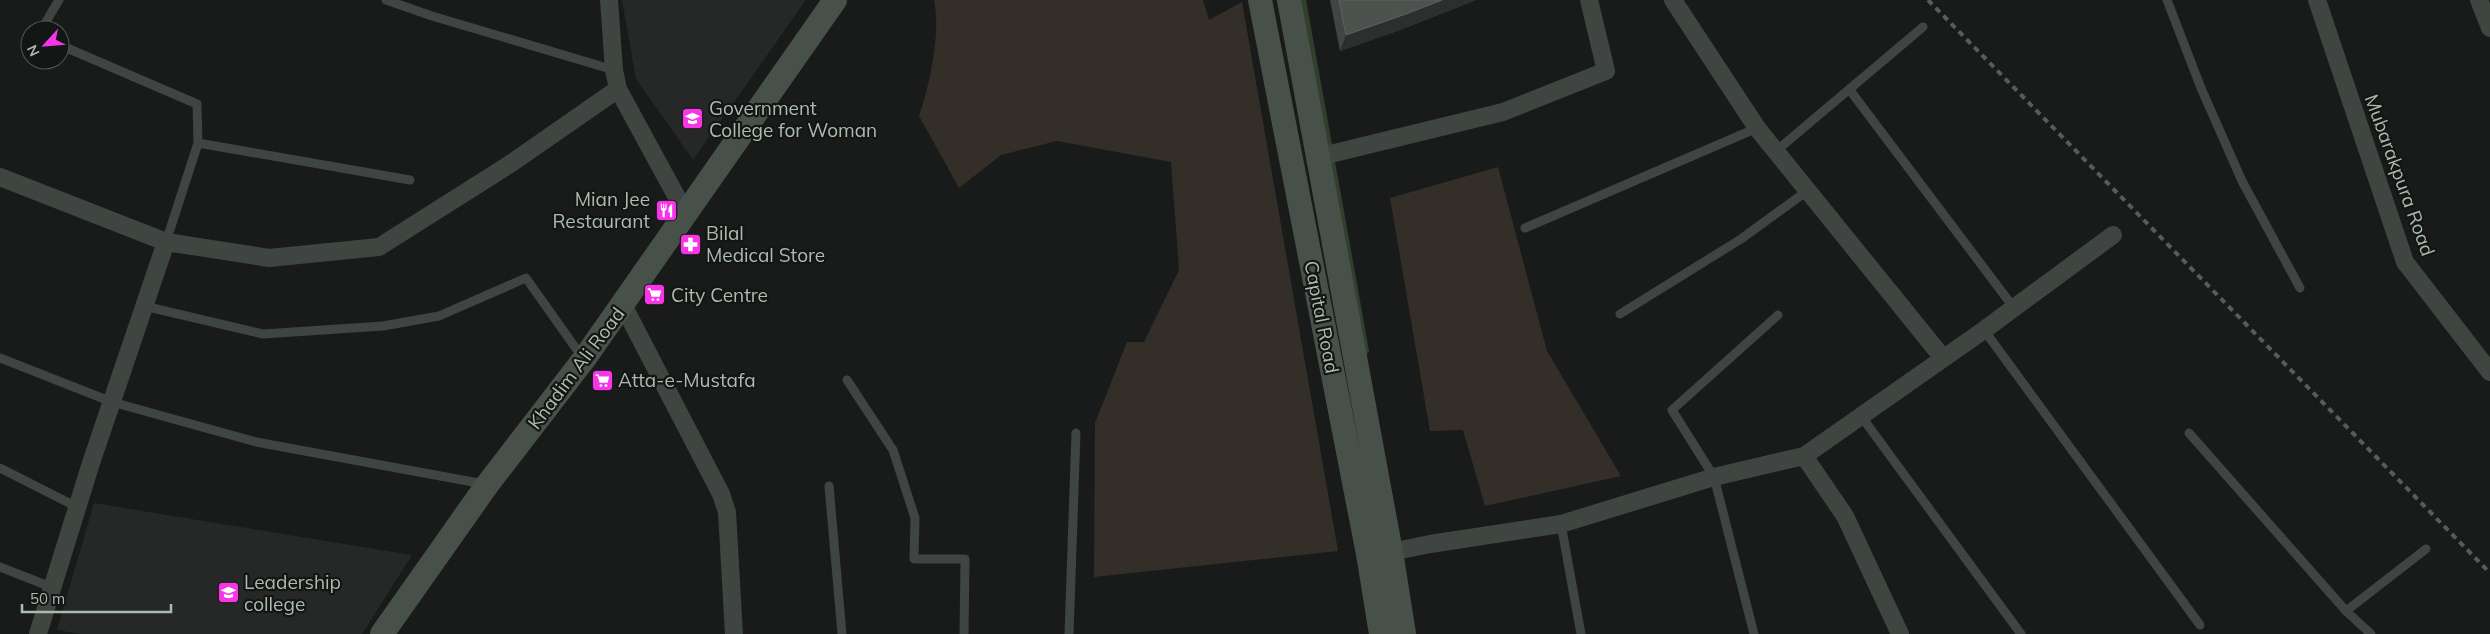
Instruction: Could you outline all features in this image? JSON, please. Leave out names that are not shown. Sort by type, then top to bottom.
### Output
[{"type":"street","points":[[609,0],[614,70],[618,89],[686,214]]},
{"type":"street","name":"Khadim Ali Road","points":[[382,634],[487,485],[584,359],[835,0]]},
{"type":"street","name":"Capital Road","points":[[1260,0],[1379,553],[1381,634]]},
{"type":"street","points":[[1289,0],[1318,157],[1379,553],[1404,634]]},
{"type":"street","points":[[1318,157],[1503,112],[1606,72],[1589,0]]},
{"type":"street","points":[[1673,0],[1757,128],[1943,358]]},
{"type":"street","name":"Mubarakpura Road","points":[[2318,0],[2405,262],[2490,372]]},
{"type":"street","points":[[2478,0],[2490,28]]},
{"type":"street","points":[[0,177],[166,242],[269,258],[379,247],[510,164],[618,89]]},
{"type":"street","points":[[1379,553],[1561,524],[1714,477],[1804,456],[1984,330],[2113,234]]},
{"type":"street","points":[[38,634],[51,586],[166,242]]},
{"type":"street","points":[[622,305],[721,494],[726,512],[734,634]]},
{"type":"street","points":[[1804,456],[1845,516],[1900,634]]},
{"type":"lane","points":[[47,20],[59,0]]},
{"type":"lane","points":[[386,0],[432,16],[614,70]]},
{"type":"lane","points":[[2167,0],[2201,88],[2242,181],[2300,288]]},
{"type":"lane","points":[[1776,151],[1924,27]]},
{"type":"lane","points":[[70,49],[197,104],[198,143],[166,242]]},
{"type":"lane","points":[[1849,89],[2014,308]]},
{"type":"lane","points":[[1525,228],[1757,128]]},
{"type":"lane","points":[[198,143],[410,180]]},
{"type":"lane","points":[[1620,314],[1741,239],[1807,191]]},
{"type":"lane","points":[[144,306],[264,334],[383,326],[439,316],[526,278],[584,359]]},
{"type":"lane","points":[[1754,634],[1714,477],[1672,410],[1778,316]]},
{"type":"lane","points":[[1984,330],[2200,626]]},
{"type":"lane","points":[[0,358],[112,402],[256,442],[487,485]]},
{"type":"lane","points":[[847,380],[893,450],[915,518],[914,560],[966,559],[964,634]]},
{"type":"lane","points":[[1861,416],[2021,634]]},
{"type":"lane","points":[[1069,634],[1076,433]]},
{"type":"lane","points":[[2189,433],[2346,611],[2371,634]]},
{"type":"lane","points":[[0,468],[77,507]]},
{"type":"lane","points":[[829,486],[842,634]]},
{"type":"lane","points":[[1561,524],[1580,634]]},
{"type":"lane","points":[[2346,611],[2426,549]]},
{"type":"lane","points":[[0,567],[51,586]]},
{"type":"shaded area","name":"Government College for Woman","points":[[622,0],[806,0],[693,160],[636,79]]},
{"type":"shaded area","points":[[934,0],[1203,0],[1209,20],[1242,2],[1338,551],[1094,577],[1095,423],[1127,342],[1144,342],[1179,270],[1171,162],[1057,141],[1001,155],[959,188],[919,116],[927,89],[935,43],[936,13]]},
{"type":"shaded area","points":[[1498,167],[1547,351],[1621,476],[1485,506],[1463,430],[1430,431],[1390,198]]},
{"type":"shaded area","name":"Leadership college","points":[[94,503],[412,555],[362,634],[81,634],[57,630]]},
{"type":"building","points":[[1339,0],[1442,0],[1346,35]]},
{"type":"waterway","points":[[1303,0],[1366,351]]},
{"type":"railway","points":[[1928,0],[2490,573]]},
{"type":"place","name":"Government College for Woman","points":[[693,119]]},
{"type":"place","name":"Mian Jee Restaurant","points":[[666,210]]},
{"type":"place","name":"Bilal Medical Store","points":[[690,244]]},
{"type":"place","name":"City Centre","points":[[655,295]]},
{"type":"place","name":"Atta-e-Mustafa","points":[[602,380]]},
{"type":"place","name":"Leadership college","points":[[228,593]]}]
